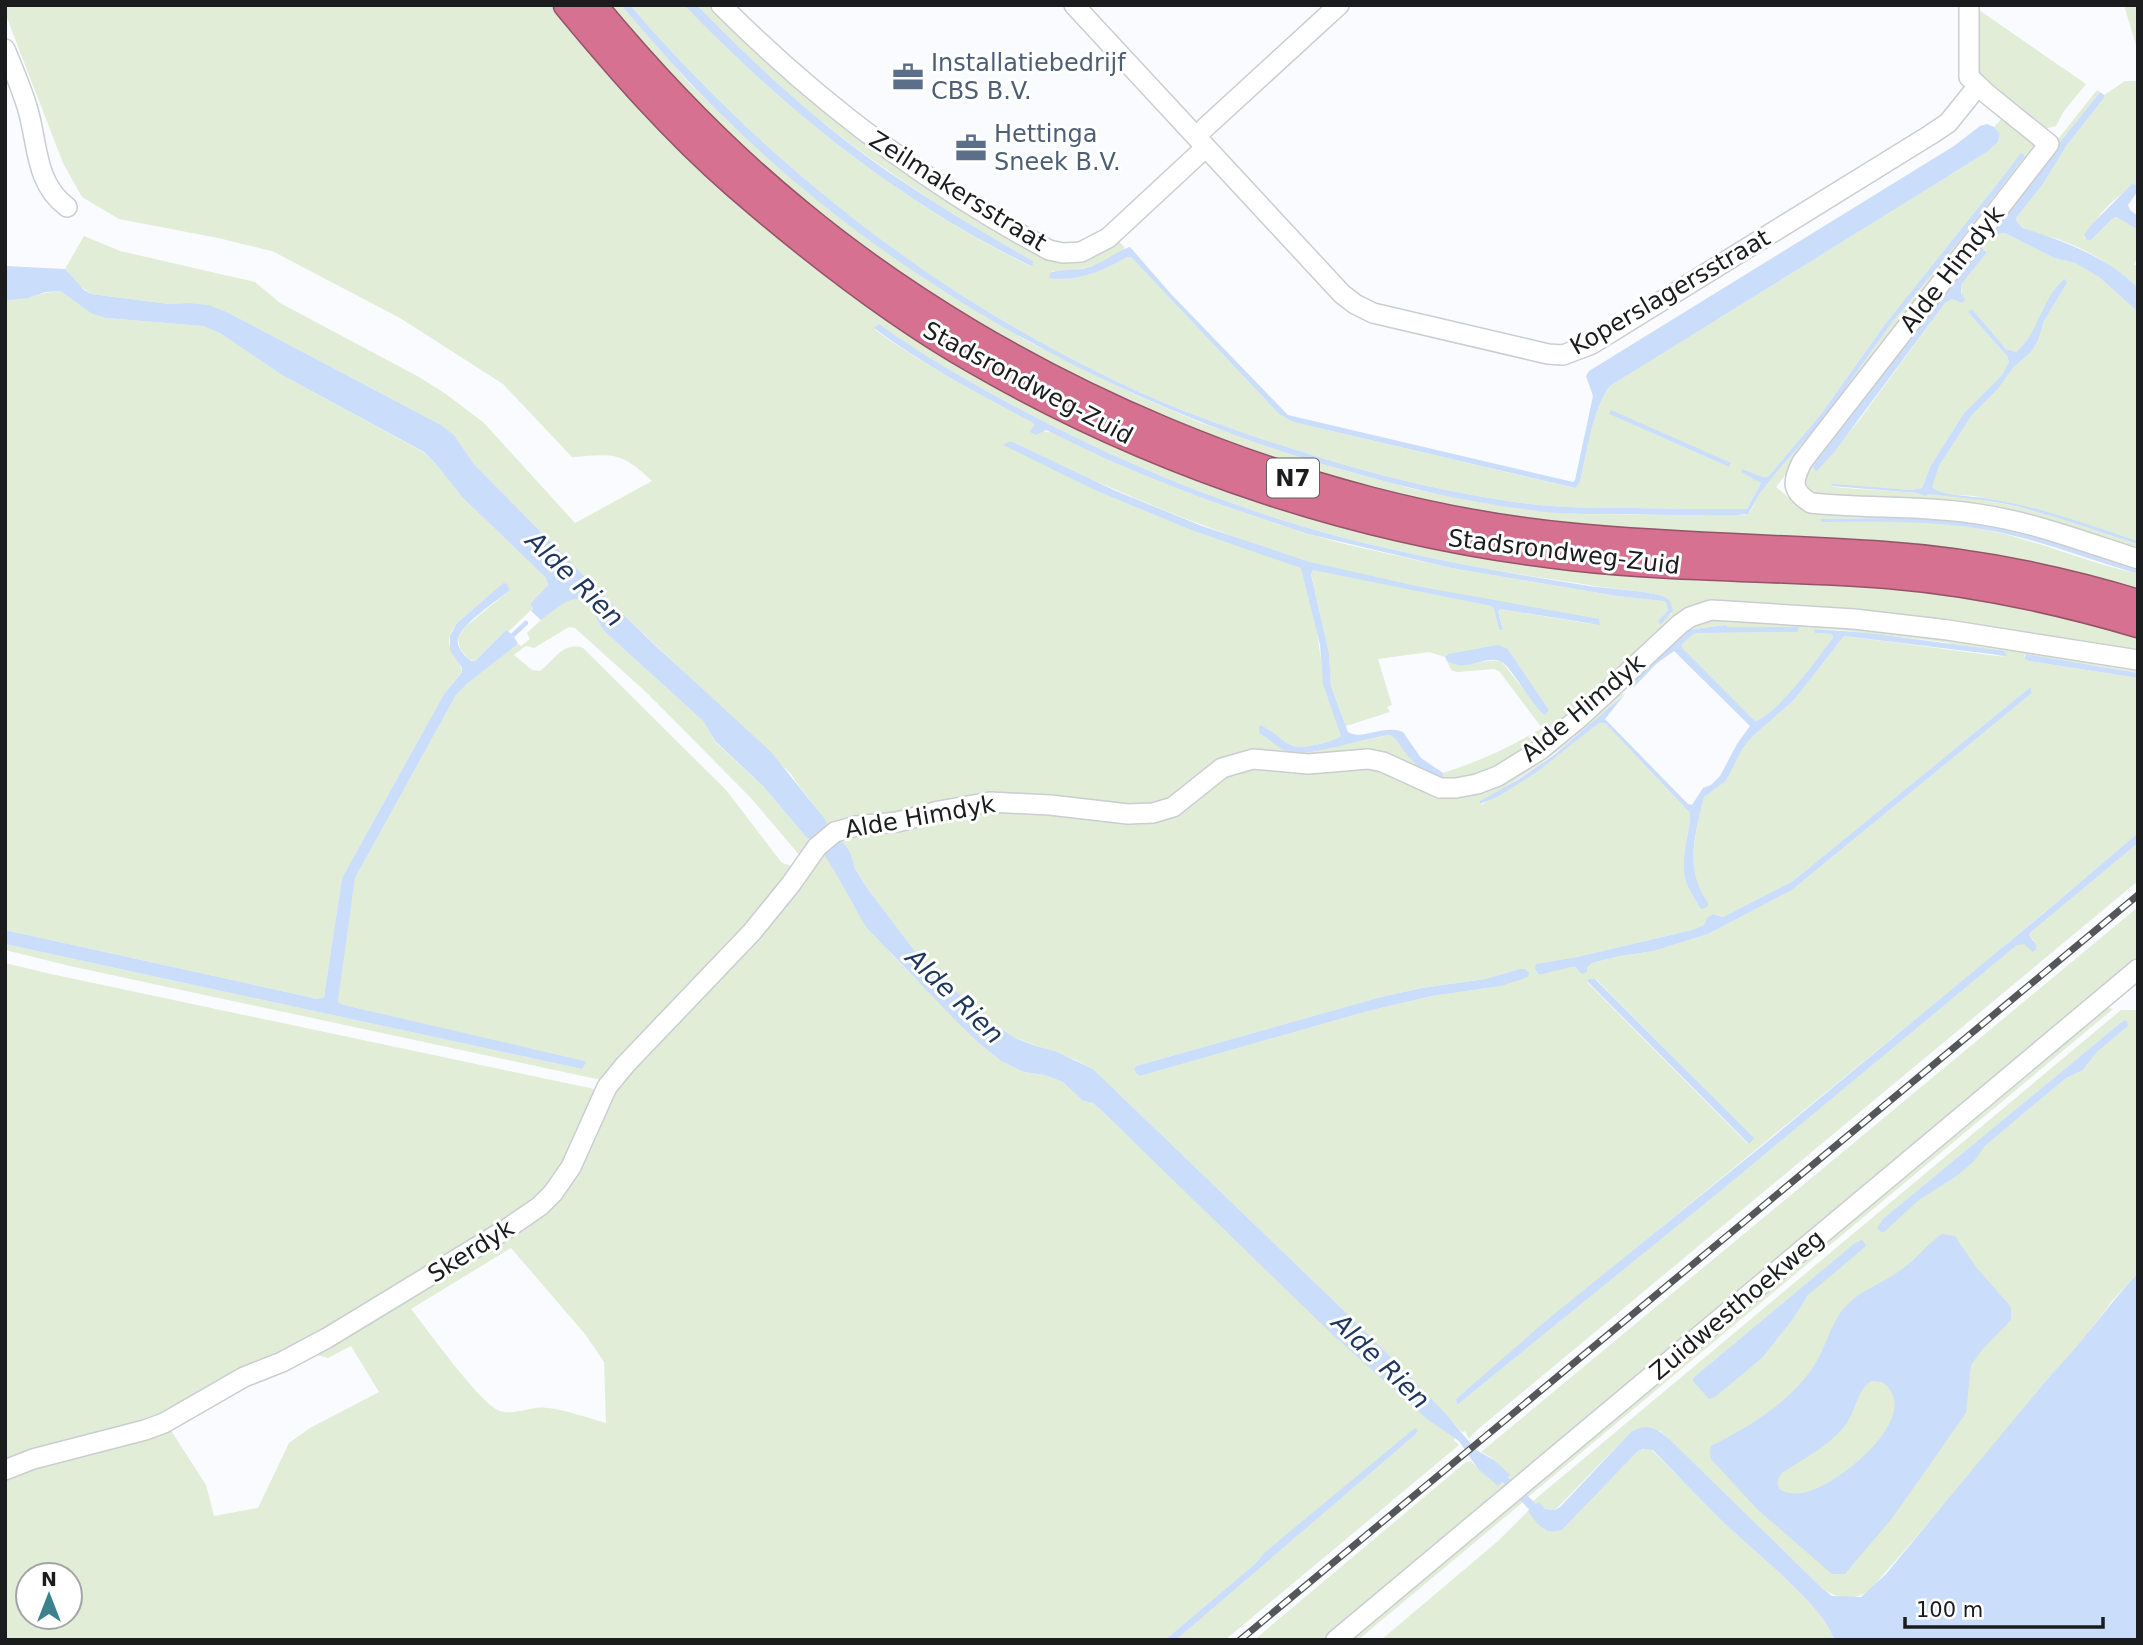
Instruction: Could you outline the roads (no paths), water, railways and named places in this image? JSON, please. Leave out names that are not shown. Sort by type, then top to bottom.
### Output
[{"type":"highway","name":"Stadsrondweg-Zuid","points":[[567,5],[609,55],[733,183],[848,275],[975,360],[1120,435],[1207,470],[1289,498],[1378,522],[1444,538],[1512,550],[1628,563],[1890,575],[2015,594],[2138,624]]},
{"type":"highway","name":"Stadsrondweg-Zuid","points":[[593,5],[626,45],[697,120],[799,214],[861,261],[927,307],[1046,375],[1131,417],[1216,452],[1296,479],[1381,503],[1515,529],[1598,539],[1888,555],[1962,564],[2076,586],[2138,603]]},
{"type":"street","name":"Zeilmakersstraat","points":[[721,5],[788,69],[857,127],[921,173],[1049,250],[1063,253],[1081,252],[1108,238],[1200,142],[1339,5]]},
{"type":"street","name":"Koperslagersstraat","points":[[1074,5],[1342,294],[1355,304],[1373,313],[1548,354],[1563,355],[1592,344],[1930,135],[1948,123],[1978,87]]},
{"type":"street","points":[[1969,5],[1969,76],[1978,87]]},
{"type":"street","points":[[5,49],[27,106],[47,187],[55,198],[67,207]]},
{"type":"street","name":"Alde Himdyk","points":[[1978,87],[2049,144],[1802,462],[1796,475],[1795,486],[1799,495],[1811,503],[1921,508],[1979,514],[2033,525],[2138,559]]},
{"type":"street","name":"Alde Himdyk","points":[[804,864],[825,839],[835,832],[990,802],[1050,805],[1128,814],[1153,813],[1174,807],[1222,768],[1252,759],[1308,764],[1367,759],[1383,762],[1440,788],[1477,784],[1498,776],[1540,750],[1579,718],[1680,624],[1690,617],[1711,610],[1921,626],[2138,660]]},
{"type":"street","name":"Skerdyk","points":[[5,1470],[33,1459],[164,1423],[212,1394],[307,1349],[355,1322],[540,1206],[554,1193],[571,1167],[607,1087],[640,1048],[752,932],[792,884],[804,864]]},
{"type":"street","name":"Zuidwesthoekweg","points":[[1336,1640],[2138,969]]},
{"type":"water","points":[[621,5],[630,5],[684,65],[741,122],[801,176],[864,226],[996,317],[1066,356],[1160,401],[1290,448],[1420,484],[1530,504],[1581,508],[1747,509],[1761,483],[1741,472],[1743,469],[1768,477],[1821,414],[1886,323],[2021,153],[2025,156],[1890,325],[1825,417],[1774,475],[1748,514],[1543,512],[1476,502],[1395,484],[1316,462],[1236,435],[1157,404],[1079,368],[1003,327],[930,282],[860,233],[793,180],[701,95]]},
{"type":"water","points":[[684,5],[697,5],[788,93],[861,153],[977,229],[1033,261],[1033,265],[983,241],[936,213],[846,151],[762,81]]},
{"type":"water","points":[[2100,92],[2104,98],[2016,218],[2023,228],[2084,251],[2126,277],[2138,288],[2138,312],[2099,277],[2075,263],[2054,258],[2005,233],[1997,234],[1994,231],[1999,219]]},
{"type":"water","points":[[1987,124],[2000,134],[1998,142],[1987,152],[1610,386],[1594,419],[1580,482],[1575,488],[1293,422],[1279,414],[1131,257],[1080,277],[1049,278],[1050,273],[1089,267],[1130,247],[1171,294],[1288,415],[1573,482],[1593,396],[1586,376],[1589,371]]},
{"type":"water","points":[[2132,184],[2137,185],[2138,191],[2128,205],[2138,216],[2138,230],[2117,217],[2091,240],[2087,240],[2084,235],[2092,224]]},
{"type":"water","points":[[1980,247],[1987,252],[1961,285],[1965,300],[1962,303],[1952,299],[1945,303],[1835,451],[1817,471],[1814,470],[1813,466]]},
{"type":"water","name":"Alde Rien","points":[[5,266],[65,269],[91,294],[169,304],[208,305],[227,312],[441,425],[454,435],[474,464],[597,589],[771,752],[845,845],[867,888],[914,950],[982,1016],[1015,1038],[1057,1052],[1093,1069],[1362,1328],[1445,1413],[1476,1450],[1494,1460],[1536,1504],[1539,1502],[1545,1509],[1555,1510],[1560,1507],[1631,1432],[1642,1427],[1652,1428],[1670,1440],[1823,1589],[1832,1596],[1861,1597],[1886,1574],[2138,1273],[2138,1640],[1834,1640],[1828,1626],[1801,1594],[1720,1519],[1653,1450],[1638,1451],[1563,1529],[1551,1531],[1542,1528],[1531,1516],[1529,1509],[1502,1482],[1498,1486],[1478,1469],[1459,1441],[1428,1420],[1334,1336],[1093,1103],[1083,1101],[1063,1082],[1045,1075],[1024,1072],[1001,1061],[956,1021],[867,928],[812,839],[807,838],[763,786],[715,741],[703,721],[603,630],[583,601],[570,600],[541,620],[531,611],[533,608],[530,604],[548,585],[546,578],[462,497],[424,452],[282,375],[220,333],[203,326],[106,318],[91,313],[61,291],[5,301]]},
{"type":"water","points":[[2065,279],[2067,283],[2044,321],[2038,341],[2031,352],[2013,368],[1998,389],[1972,415],[1939,466],[1932,487],[1950,494],[2009,502],[2046,512],[2138,541],[2138,544],[2006,504],[1831,486],[1911,490],[1922,488],[1930,467],[1964,413],[2002,375],[2009,362],[2007,356],[1968,312],[1972,309],[2006,349],[2016,352],[2030,335],[2057,286]]},
{"type":"water","points":[[879,324],[966,380],[1064,432],[1153,473],[1245,508],[1338,536],[1436,559],[1564,582],[1663,596],[1670,601],[1673,611],[1660,625],[1658,621],[1668,610],[1666,602],[1663,601],[1617,596],[1451,568],[1308,534],[1207,500],[1108,460],[1046,430],[1036,435],[1030,432],[1033,423],[912,354],[874,328]]},
{"type":"water","points":[[1611,410],[1731,463],[1729,467],[1609,414]]},
{"type":"water","points":[[1009,442],[1116,491],[1202,526],[1310,562],[1416,586],[1599,619],[1600,625],[1500,609],[1498,612],[1503,629],[1499,630],[1491,606],[1313,570],[1311,574],[1329,653],[1331,686],[1348,732],[1359,735],[1388,730],[1403,732],[1421,758],[1443,773],[1443,777],[1420,768],[1389,735],[1322,750],[1289,752],[1260,734],[1260,725],[1290,745],[1296,746],[1332,741],[1341,736],[1323,684],[1320,645],[1301,568],[1191,530],[1099,492],[1003,445]]},
{"type":"water","points":[[1821,519],[1948,520],[1984,525],[2042,539],[2136,570],[2135,573],[2039,542],[1981,529],[1921,523],[1821,522]]},
{"type":"water","points":[[503,583],[507,584],[510,590],[466,626],[458,639],[458,646],[466,657],[475,661],[506,630],[518,644],[456,695],[355,878],[338,1000],[344,1005],[584,1061],[586,1063],[582,1069],[5,944],[5,930],[316,999],[324,997],[342,878],[444,694],[462,672],[450,650],[450,636],[456,624]]},
{"type":"water","points":[[1725,625],[1799,629],[1797,632],[1696,633],[1681,645],[1755,721],[1765,716],[1786,697],[1833,638],[1832,634],[1815,633],[1814,629],[1869,633],[2004,651],[2007,656],[1844,636],[1794,700],[1743,748],[1726,781],[1704,797],[1694,852],[1696,877],[1708,903],[1703,909],[1689,889],[1684,874],[1690,813],[1605,723],[1599,723],[1537,772],[1497,797],[1480,804],[1480,801],[1554,755],[1625,694],[1605,719],[1688,804],[1692,805],[1703,788],[1711,785],[1720,776],[1750,726],[1674,651],[1656,664],[1634,687],[1628,684],[1687,630]]},
{"type":"water","points":[[1498,645],[1508,649],[1549,710],[1545,715],[1500,661],[1488,660],[1462,665],[1447,661],[1445,657],[1448,654]]},
{"type":"water","points":[[2026,654],[2138,673],[2138,678],[2028,661],[2024,658]]},
{"type":"water","points":[[2031,688],[2032,693],[1792,890],[1708,934],[1654,951],[1592,963],[1587,967],[1587,972],[1582,974],[1575,967],[1571,967],[1538,974],[1536,964],[1692,930],[1704,925],[1707,918],[1713,914],[1723,917],[1793,881]]},
{"type":"water","points":[[2138,833],[2138,843],[2031,932],[2029,935],[2036,945],[2036,950],[2033,952],[2024,944],[2017,945],[1457,1405],[1456,1399],[1547,1320],[1762,1146]]},
{"type":"water","points":[[1520,969],[1529,973],[1528,977],[1501,986],[1432,996],[1368,1011],[1140,1076],[1134,1069],[1136,1066],[1381,997],[1485,979]]},
{"type":"water","points":[[1595,979],[1754,1138],[1749,1144],[1587,981]]},
{"type":"water","points":[[2124,1020],[2128,1026],[2097,1052],[2083,1070],[2066,1078],[1985,1146],[1974,1161],[1957,1176],[1919,1200],[1884,1232],[1877,1228],[1884,1218]]},
{"type":"water","points":[[1942,1234],[1955,1236],[1976,1267],[2011,1307],[2011,1320],[1971,1365],[1966,1413],[1893,1517],[1845,1574],[1832,1574],[1758,1510],[1711,1459],[1711,1446],[1753,1423],[1791,1393],[1812,1369],[1847,1305],[1895,1274]],"holes":[[[1876,1381],[1888,1387],[1894,1399],[1894,1412],[1878,1441],[1851,1467],[1822,1486],[1797,1493],[1780,1489],[1778,1480],[1782,1473],[1817,1451],[1841,1431],[1866,1385]]]},
{"type":"water","points":[[1862,1240],[1865,1247],[1808,1295],[1763,1357],[1715,1397],[1709,1399],[1693,1378],[1855,1243]]},
{"type":"water","points":[[1415,1428],[1418,1430],[1415,1435],[1176,1640],[1165,1640],[1256,1563],[1264,1553]]},
{"type":"waterway","points":[[513,635],[526,623]]},
{"type":"railway","points":[[1240,1640],[2138,895]]},
{"type":"place","name":"Installatiebedrijf CBS B.V.","points":[[908,77]]},
{"type":"place","name":"Hettinga Sneek B.V.","points":[[971,148]]}]
